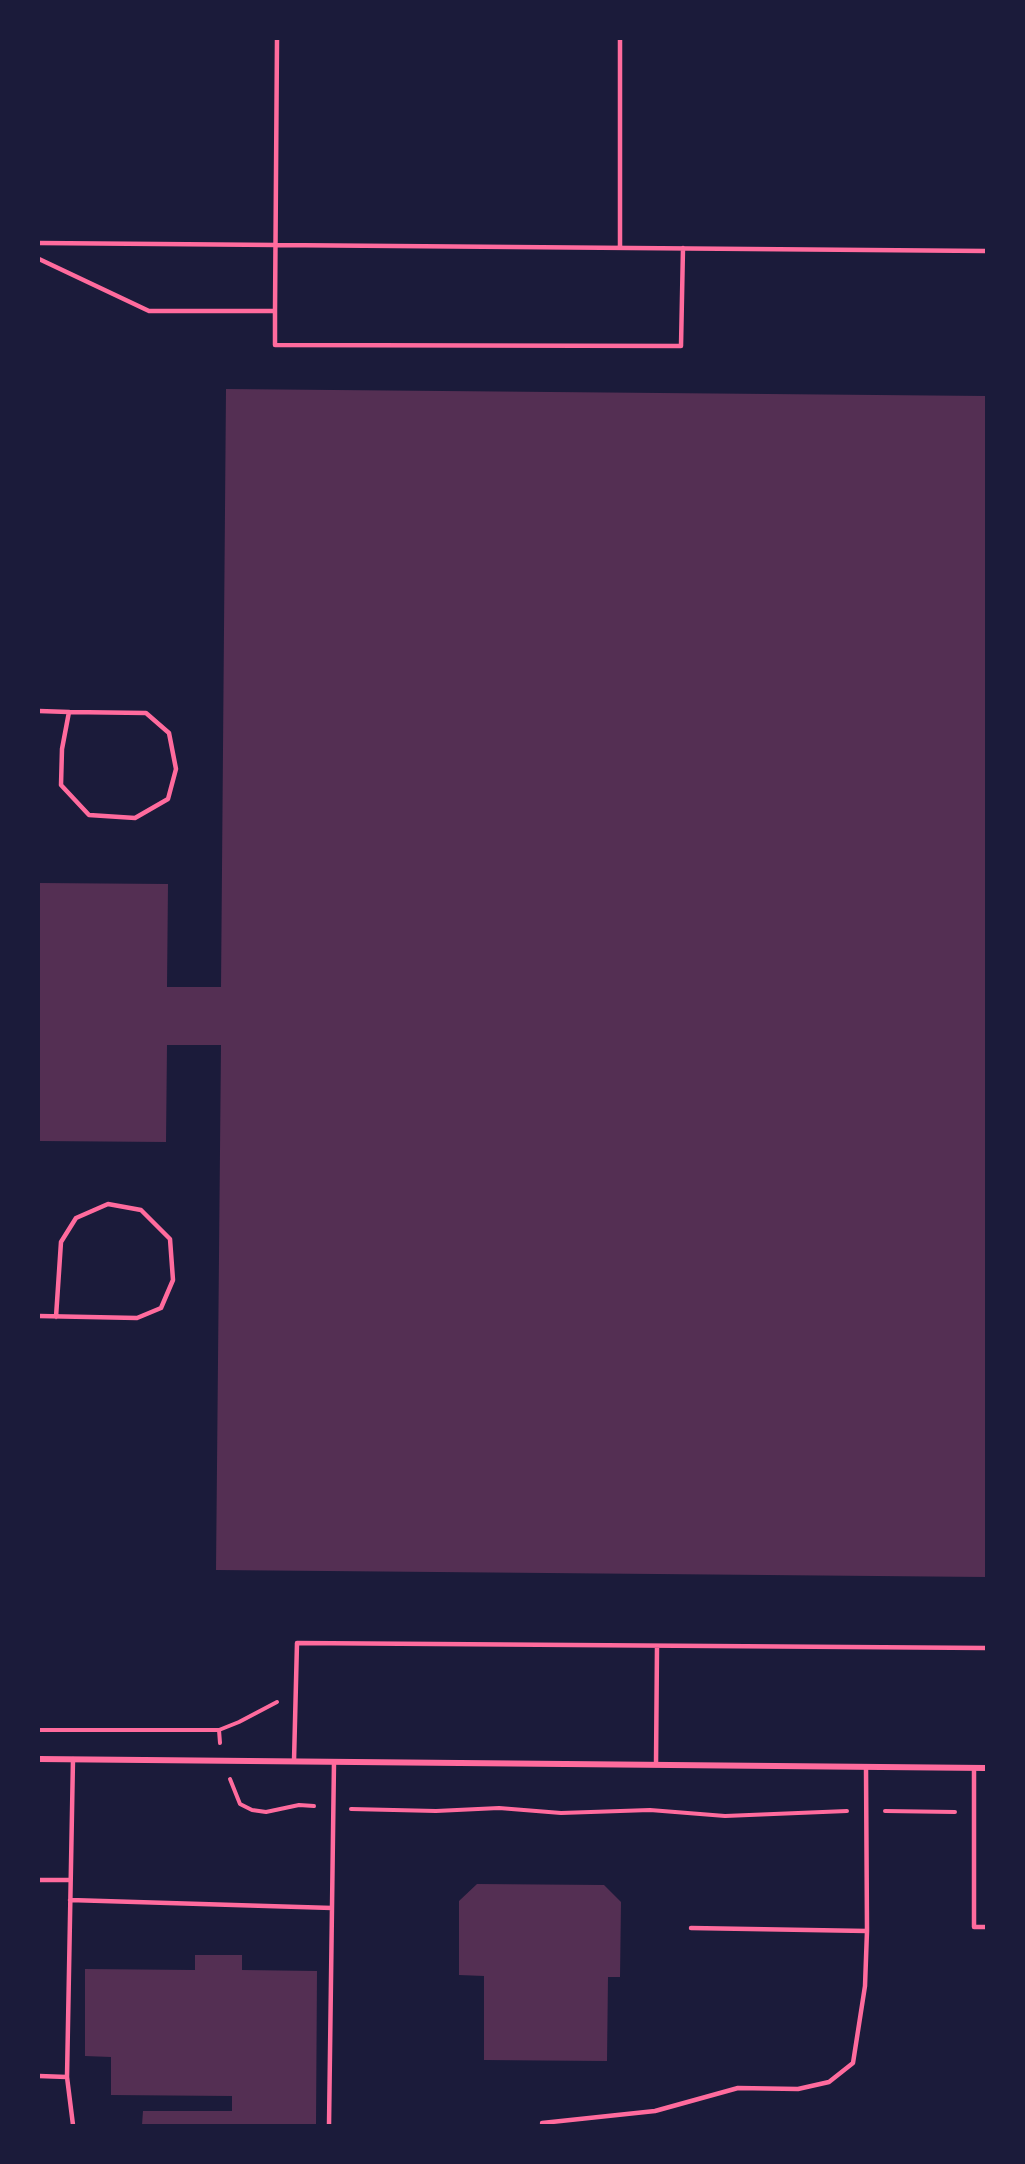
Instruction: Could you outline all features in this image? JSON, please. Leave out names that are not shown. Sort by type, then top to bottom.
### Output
[{"type":"street","points":[[39,1759],[986,1768]]},
{"type":"lane","points":[[277,39],[275,345],[681,346],[683,248]]},
{"type":"lane","points":[[620,39],[620,248]]},
{"type":"lane","points":[[39,243],[986,251]]},
{"type":"lane","points":[[39,259],[149,311],[275,311]]},
{"type":"lane","points":[[39,711],[146,713],[169,733],[176,769],[168,799],[135,818],[89,815],[62,785],[62,749],[69,712]]},
{"type":"lane","points":[[39,1317],[137,1318],[161,1308],[173,1280],[170,1239],[141,1210],[108,1204],[76,1218],[61,1242],[56,1317]]},
{"type":"lane","points":[[294,1761],[297,1643],[986,1648]]},
{"type":"lane","points":[[656,1765],[657,1646]]},
{"type":"lane","points":[[73,1759],[67,2077],[73,2125]]},
{"type":"lane","points":[[329,2125],[334,1762]]},
{"type":"lane","points":[[542,2123],[655,2111],[738,2088],[798,2089],[829,2082],[853,2064],[865,1986],[866,1767]]},
{"type":"lane","points":[[974,1768],[974,1927],[986,1927]]},
{"type":"lane","points":[[39,1880],[70,1880]]},
{"type":"lane","points":[[70,1900],[332,1908]]},
{"type":"lane","points":[[691,1928],[867,1931]]},
{"type":"lane","points":[[39,2076],[67,2077]]},
{"type":"path","points":[[39,1730],[219,1730],[296,1692]]},
{"type":"path","points":[[219,1730],[235,1798],[240,1804],[252,1810],[266,1812],[299,1805],[436,1811],[499,1808],[561,1813],[650,1810],[725,1816],[866,1811],[974,1813]]},
{"type":"building","points":[[226,389],[986,396],[986,1577],[216,1570],[221,1045],[167,1045],[166,1142],[39,1141],[39,883],[168,884],[167,987],[221,987]]},
{"type":"building","points":[[477,1884],[604,1885],[621,1902],[620,1977],[608,1977],[607,2061],[484,2060],[484,1976],[459,1975],[459,1901]]},
{"type":"building","points":[[195,1955],[242,1955],[242,1970],[317,1971],[316,2125],[142,2125],[143,2111],[232,2111],[232,2096],[111,2095],[111,2057],[85,2056],[85,1969],[195,1970]]}]
